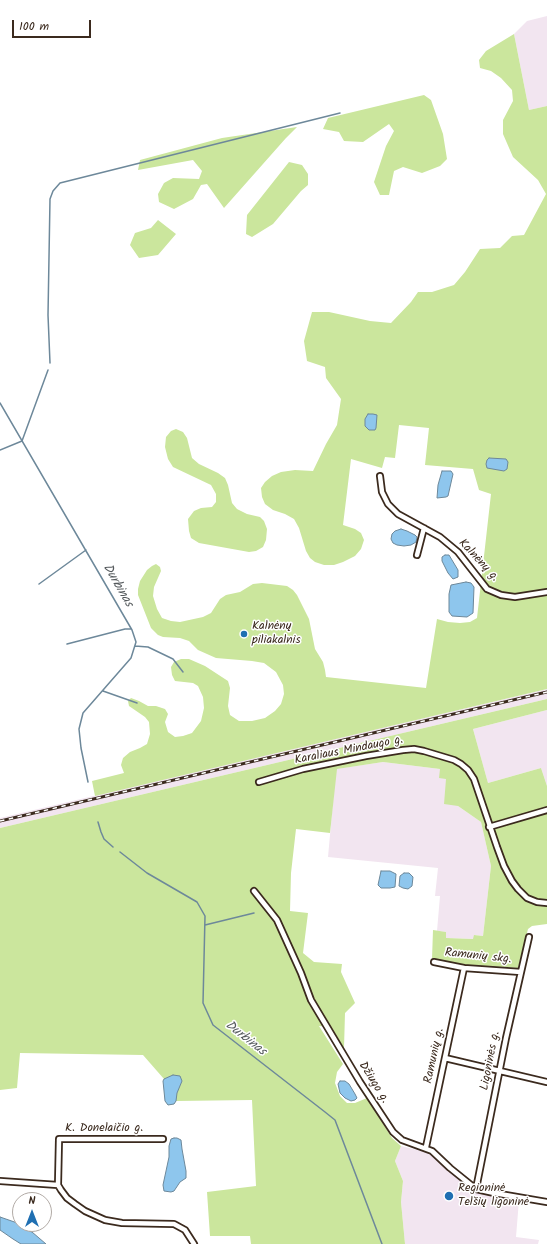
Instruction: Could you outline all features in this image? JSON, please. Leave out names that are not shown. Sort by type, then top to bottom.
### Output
[{"type":"street","name":"Kalnėnų g.","points":[[380,476],[382,492],[388,504],[398,514],[440,537],[458,552],[487,589],[501,595],[515,597],[547,592]]},
{"type":"street","points":[[417,555],[424,528]]},
{"type":"street","name":"Karaliaus Mindaugo g.","points":[[259,782],[303,768],[414,749],[454,760],[468,770],[474,779],[489,827],[504,866],[516,886],[527,898],[537,902],[547,903]]},
{"type":"street","points":[[489,827],[547,810]]},
{"type":"street","name":"Džiugo g.","points":[[254,891],[277,920],[301,972],[311,1000],[360,1082],[393,1132],[402,1140],[411,1144],[426,1147],[432,1151],[476,1189],[547,1202]]},
{"type":"street","name":"Ligoninės g.","points":[[476,1189],[499,1072],[529,937]]},
{"type":"street","name":"Ramunių skg.","points":[[434,962],[464,968],[521,972]]},
{"type":"street","name":"Ramunių g.","points":[[426,1147],[464,968]]},
{"type":"street","points":[[445,1058],[499,1072],[547,1082]]},
{"type":"street","name":"K. Donelaičio g.","points":[[58,1185],[59,1139],[163,1139]]},
{"type":"street","points":[[0,1181],[58,1185],[67,1198],[89,1213],[104,1220],[122,1223],[174,1224],[185,1230],[194,1244]]},
{"type":"shaded area","points":[[547,16],[547,106],[529,110],[514,34],[527,21]]},
{"type":"shaded area","points":[[547,689],[547,699],[0,828],[0,818]]},
{"type":"shaded area","points":[[547,710],[547,786],[541,768],[488,783],[473,729]]},
{"type":"shaded area","points":[[383,762],[440,769],[446,778],[458,806],[481,822],[491,866],[483,936],[474,935],[474,939],[446,938],[446,932],[437,931],[440,896],[435,896],[438,868],[328,857],[336,769]]},
{"type":"shaded area","name":"Regioninė Telšių ligoninė","points":[[401,1146],[430,1153],[469,1189],[475,1192],[519,1200],[516,1237],[539,1240],[538,1244],[405,1244],[401,1202],[403,1181],[395,1161]]},
{"type":"green space","points":[[514,34],[529,110],[547,106],[547,689],[95,796],[92,781],[124,773],[121,765],[123,758],[130,752],[147,744],[150,734],[149,722],[145,717],[129,706],[128,701],[131,698],[148,706],[156,706],[165,709],[168,714],[165,722],[168,732],[175,737],[192,733],[201,721],[204,708],[203,697],[198,686],[193,683],[175,681],[172,675],[171,667],[174,662],[181,659],[189,659],[205,666],[228,681],[230,688],[228,706],[230,715],[239,721],[252,721],[265,718],[275,711],[281,704],[284,694],[283,685],[276,672],[264,663],[216,658],[198,650],[189,641],[180,638],[163,637],[158,635],[151,628],[138,595],[138,589],[140,581],[147,570],[156,564],[160,567],[161,571],[154,587],[153,596],[157,609],[162,618],[171,621],[180,622],[203,617],[211,613],[220,599],[226,595],[240,592],[253,584],[262,583],[287,586],[297,595],[309,619],[315,649],[323,662],[326,677],[426,688],[437,619],[460,623],[470,622],[477,618],[491,494],[479,490],[473,469],[425,465],[429,428],[399,425],[395,458],[385,457],[382,468],[351,459],[343,525],[355,529],[361,533],[364,540],[361,549],[355,556],[343,562],[334,565],[324,565],[315,562],[310,558],[306,551],[299,528],[294,519],[273,510],[265,504],[262,497],[261,488],[272,476],[281,472],[295,470],[313,471],[337,425],[341,399],[326,378],[325,367],[307,361],[304,341],[312,312],[329,312],[370,321],[391,323],[411,302],[418,292],[432,292],[454,285],[465,272],[480,249],[500,248],[512,236],[524,235],[546,194],[538,180],[513,157],[503,134],[503,120],[513,101],[512,90],[501,78],[491,71],[480,68],[479,60],[486,51]]},
{"type":"green space","points":[[424,95],[431,100],[443,134],[447,159],[440,166],[422,173],[403,167],[394,171],[389,195],[380,195],[374,182],[386,146],[394,131],[389,124],[363,142],[344,141],[339,132],[323,129],[328,118]]},
{"type":"green space","points":[[297,127],[224,208],[207,184],[201,185],[193,199],[174,209],[159,202],[158,194],[164,183],[173,178],[199,179],[202,171],[193,160],[138,170],[140,160],[222,138]]},
{"type":"green space","points":[[289,162],[302,165],[308,174],[308,185],[301,191],[273,224],[252,237],[246,234],[247,215]]},
{"type":"green space","points":[[158,220],[176,234],[158,255],[139,258],[130,245],[135,233],[151,228]]},
{"type":"green space","points":[[176,429],[183,432],[187,438],[192,458],[199,464],[225,478],[232,503],[237,509],[247,514],[260,517],[264,521],[267,529],[266,540],[263,547],[256,551],[249,552],[199,543],[191,538],[188,519],[194,511],[201,508],[212,507],[216,502],[216,494],[211,485],[173,467],[168,459],[165,447],[166,437],[171,431]]},
{"type":"green space","points":[[547,699],[547,710],[473,729],[488,783],[541,768],[547,786],[547,924],[532,926],[528,929],[518,968],[459,965],[432,959],[433,930],[446,932],[446,938],[473,939],[474,935],[483,936],[491,866],[481,822],[458,806],[444,804],[446,779],[439,778],[440,769],[383,762],[337,769],[330,833],[296,829],[291,873],[290,911],[308,913],[303,953],[314,962],[342,964],[341,972],[355,1003],[345,1013],[344,1048],[331,1027],[319,1026],[343,1064],[337,1072],[335,1083],[340,1096],[347,1103],[355,1103],[367,1098],[392,1138],[401,1146],[395,1161],[403,1181],[401,1202],[405,1244],[251,1244],[250,1236],[210,1236],[207,1192],[256,1186],[252,1100],[176,1101],[174,1104],[168,1105],[165,1101],[164,1079],[143,1055],[20,1053],[17,1088],[0,1090],[0,828]]},
{"type":"water","points":[[368,414],[377,415],[375,430],[369,430],[365,426],[365,419]]},
{"type":"water","points":[[489,458],[506,459],[508,462],[507,469],[504,471],[487,468],[486,464]]},
{"type":"water","points":[[442,471],[451,471],[453,474],[448,496],[437,498],[438,485]]},
{"type":"water","points":[[401,529],[415,535],[417,537],[416,542],[411,545],[404,546],[393,543],[391,539],[392,534]]},
{"type":"water","points":[[449,555],[458,570],[458,577],[453,579],[448,573],[442,561],[442,557]]},
{"type":"water","points":[[466,582],[471,583],[474,587],[473,613],[467,617],[452,616],[449,612],[449,594],[451,585]]},
{"type":"water","points":[[381,871],[390,871],[396,874],[395,887],[381,888],[378,885]]},
{"type":"water","points":[[404,873],[409,873],[413,877],[412,886],[408,889],[399,886],[400,876]]},
{"type":"water","points":[[173,1075],[180,1076],[182,1081],[177,1093],[176,1101],[174,1104],[168,1105],[165,1101],[163,1081],[164,1079]]},
{"type":"water","points":[[340,1081],[345,1081],[349,1084],[357,1098],[355,1100],[351,1101],[340,1093],[338,1084]]},
{"type":"water","points":[[174,1138],[181,1140],[186,1178],[180,1182],[174,1191],[171,1192],[164,1191],[163,1185],[169,1157],[169,1146],[171,1139]]},
{"type":"water","points":[[0,1217],[12,1221],[12,1232],[32,1232],[46,1244],[21,1244],[0,1230]]},
{"type":"waterway","points":[[50,363],[48,315],[50,199],[53,191],[60,183],[340,113]]},
{"type":"waterway","points":[[0,450],[22,441],[48,370]]},
{"type":"waterway","name":"Durbinas","points":[[0,403],[132,630],[136,642],[131,658],[83,713],[79,729],[81,748],[88,782]]},
{"type":"waterway","points":[[39,584],[86,550]]},
{"type":"waterway","points":[[67,644],[125,629],[131,629]]},
{"type":"waterway","points":[[135,646],[148,647],[173,659],[183,672]]},
{"type":"waterway","points":[[103,691],[137,703]]},
{"type":"waterway","name":"Durbinas","points":[[98,822],[104,839],[113,847]]},
{"type":"waterway","name":"Durbinas","points":[[120,852],[147,873],[197,902],[205,916],[203,1003],[213,1025],[335,1120],[382,1244]]},
{"type":"waterway","points":[[205,925],[254,913]]},
{"type":"railway","points":[[0,821],[547,692]]},
{"type":"place","name":"Kalnėnų piliakalnis","points":[[244,634]]},
{"type":"place","name":"Regioninė Telšių ligoninė","points":[[449,1196]]}]
